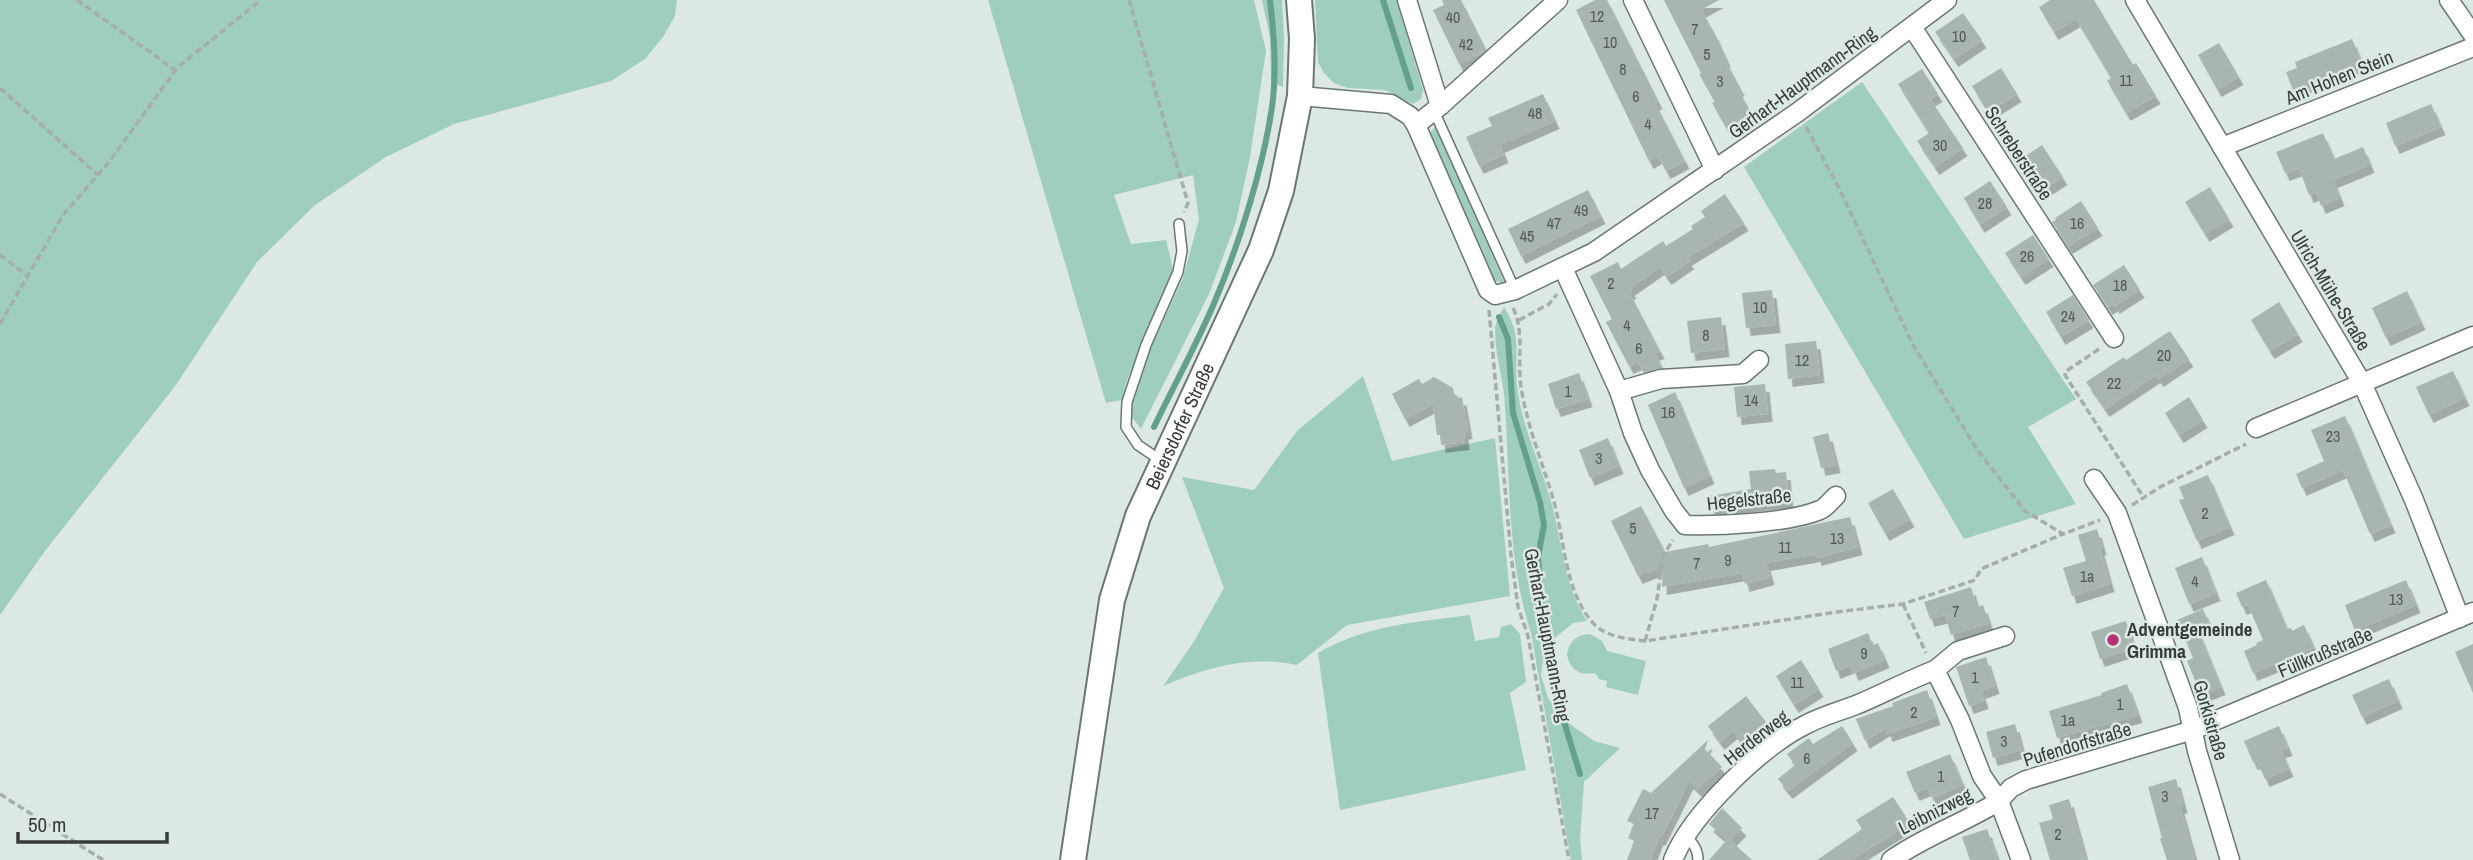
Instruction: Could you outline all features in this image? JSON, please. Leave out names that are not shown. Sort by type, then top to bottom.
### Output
[{"type":"street","name":"Beiersdorfer Straße","points":[[1073,860],[1112,600],[1138,516],[1261,250],[1281,191],[1300,96],[1302,39],[1299,0]]},
{"type":"street","points":[[1407,0],[1437,108]]},
{"type":"street","points":[[1416,125],[1558,0]]},
{"type":"street","name":"Gerhart-Hauptmann-Ring","points":[[1633,0],[1715,170]]},
{"type":"street","points":[[1912,27],[1947,0]]},
{"type":"street","name":"Ulrich-Mühe-Straße","points":[[2135,0],[2362,383],[2466,615]]},
{"type":"street","points":[[2449,0],[2473,35]]},
{"type":"street","name":"Gerhart-Hauptmann-Ring","points":[[1488,290],[1495,295],[1566,274],[1798,112],[1912,27]]},
{"type":"street","name":"Schreberstraße","points":[[1912,27],[2114,338]]},
{"type":"street","name":"Am Hohen Stein","points":[[2222,148],[2473,47]]},
{"type":"street","points":[[1300,96],[1391,104],[1410,116],[1488,290]]},
{"type":"street","name":"Hegelstraße","points":[[1566,274],[1619,391],[1633,433],[1650,470],[1674,512],[1685,525],[1710,526],[1783,519],[1821,510],[1836,496]]},
{"type":"street","points":[[2256,428],[2473,336]]},
{"type":"street","points":[[1619,391],[1661,379],[1743,374],[1759,360]]},
{"type":"street","name":"Gorkistraße","points":[[2094,479],[2117,513],[2188,708],[2197,751],[2230,860]]},
{"type":"street","name":"Füllkrußstraße","points":[[2193,730],[2466,615]]},
{"type":"street","name":"Herderweg","points":[[1673,860],[1685,836],[1737,776],[1805,724],[1935,670],[1958,651],[2005,636]]},
{"type":"street","points":[[1935,670],[1960,720],[1982,776],[1999,800],[2021,860]]},
{"type":"street","name":"Pufendorfstraße","points":[[1999,800],[2011,788],[2026,780],[2193,730]]},
{"type":"street","name":"Leibnizweg","points":[[1891,860],[1917,842],[1974,817],[1999,800]]},
{"type":"lane","points":[[1437,108],[1515,290]]},
{"type":"lane","points":[[1162,460],[1138,445],[1126,427],[1126,402],[1146,345],[1178,272],[1182,251],[1178,224]]},
{"type":"lane","points":[[1685,836],[1693,844],[1698,860]]},
{"type":"path","points":[[77,0],[175,70]]},
{"type":"path","points":[[0,324],[63,215],[98,175],[175,70],[261,0]]},
{"type":"path","points":[[1129,0],[1188,203],[1178,224]]},
{"type":"path","points":[[0,88],[98,175]]},
{"type":"path","points":[[1798,112],[1839,188],[1913,345],[1978,450],[2025,510],[2063,534],[2117,513],[2162,486],[2251,441],[2256,428]]},
{"type":"path","points":[[0,256],[29,276]]},
{"type":"path","points":[[1519,320],[1549,304],[1566,274]]},
{"type":"path","name":"Gerhart-Hauptmann-Ring","points":[[1488,290],[1506,504],[1518,607],[1531,649],[1569,860]]},
{"type":"path","points":[[2114,338],[2065,372],[2144,498]]},
{"type":"path","points":[[1645,641],[1657,599],[1664,556],[1674,537],[1685,525]]},
{"type":"path","points":[[1903,604],[1935,670]]},
{"type":"path","points":[[0,794],[103,860]]},
{"type":"green space","points":[[0,0],[677,0],[675,16],[663,37],[645,59],[611,81],[454,124],[386,157],[315,205],[257,262],[176,385],[45,551],[0,615]]},
{"type":"green space","points":[[988,0],[1254,0],[1266,51],[1250,157],[1236,222],[1209,294],[1141,429],[1132,417],[1132,400],[1150,350],[1183,278],[1199,219],[1193,175],[1114,195],[1131,244],[1166,240],[1173,269],[1127,380],[1122,400],[1106,403]]},
{"type":"green space","points":[[1262,0],[1282,0],[1283,87],[1271,82],[1270,37]]},
{"type":"green space","points":[[1315,0],[1397,0],[1423,90],[1421,99],[1413,104],[1385,90],[1348,88],[1334,83],[1318,62]]},
{"type":"green space","points":[[1862,82],[2076,399],[2028,427],[2076,504],[1964,539],[1744,167]]},
{"type":"green space","points":[[1437,125],[1505,284],[1493,280],[1430,133]]},
{"type":"green space","points":[[1504,307],[1516,336],[1517,385],[1522,414],[1550,498],[1568,577],[1587,621],[1573,623],[1545,646],[1541,675],[1548,698],[1567,722],[1594,741],[1620,748],[1584,782],[1580,839],[1582,860],[1571,860],[1514,549],[1504,396],[1495,340],[1496,324]]},
{"type":"green space","points":[[1363,376],[1392,461],[1495,438],[1510,596],[1347,625],[1297,665],[1245,662],[1212,668],[1163,686],[1193,643],[1224,588],[1182,477],[1254,490],[1297,431]]},
{"type":"green space","points":[[1470,615],[1475,641],[1499,637],[1501,627],[1511,624],[1520,634],[1526,682],[1510,693],[1526,770],[1340,810],[1318,653],[1373,631]]},
{"type":"green space","points":[[1590,634],[1602,641],[1607,651],[1646,661],[1638,695],[1606,687],[1607,681],[1599,679],[1595,673],[1580,673],[1573,668],[1567,655],[1571,642],[1577,637]]},
{"type":"building","points":[[1442,0],[1461,0],[1486,50],[1459,64],[1433,10],[1444,5]]},
{"type":"building","points":[[1595,0],[1607,0],[1685,161],[1666,171],[1658,156],[1649,161],[1576,10]]},
{"type":"building","points":[[1664,0],[1719,0],[1701,10],[1715,34],[1753,117],[1728,131]]},
{"type":"building","points":[[2050,0],[2094,0],[2133,65],[2136,63],[2156,96],[2126,113],[2107,81],[2111,78],[2076,19],[2054,32],[2039,7]]},
{"type":"building","points":[[1963,13],[1982,40],[1954,59],[1935,32]]},
{"type":"building","points":[[2352,39],[2362,63],[2293,90],[2286,72],[2297,68],[2295,62]]},
{"type":"building","points":[[2219,43],[2239,77],[2217,89],[2198,55]]},
{"type":"building","points":[[2001,68],[2017,94],[1988,112],[1972,86]]},
{"type":"building","points":[[1922,69],[1938,94],[1930,99],[1963,148],[1935,167],[1917,141],[1929,133],[1898,84]]},
{"type":"building","points":[[1543,94],[1555,121],[1500,145],[1504,155],[1479,166],[1466,137],[1492,126],[1488,118]]},
{"type":"building","points":[[2431,104],[2441,127],[2395,146],[2386,123]]},
{"type":"building","points":[[2323,133],[2334,159],[2363,147],[2370,165],[2333,180],[2340,198],[2321,206],[2316,192],[2309,195],[2299,168],[2285,173],[2276,152]]},
{"type":"building","points":[[2042,145],[2063,177],[2038,193],[2018,161]]},
{"type":"building","points":[[1990,181],[2007,207],[1980,225],[1964,198]]},
{"type":"building","points":[[2210,187],[2229,219],[2205,234],[2185,202]]},
{"type":"building","points":[[1588,190],[1601,216],[1521,256],[1508,229]]},
{"type":"building","points":[[1725,194],[1744,223],[1687,258],[1690,261],[1667,277],[1660,267],[1630,288],[1632,291],[1629,292],[1660,351],[1655,353],[1662,368],[1643,372],[1638,362],[1629,366],[1606,322],[1612,319],[1590,276],[1618,262],[1621,269],[1663,241],[1666,246],[1693,229],[1691,226],[1705,217],[1701,211]]},
{"type":"building","points":[[2081,201],[2098,228],[2068,246],[2052,222]]},
{"type":"building","points":[[2033,235],[2049,259],[2021,277],[2005,253]]},
{"type":"building","points":[[2124,265],[2140,290],[2115,306],[2114,303],[2108,307],[2093,285]]},
{"type":"building","points":[[1772,290],[1776,325],[1746,328],[1742,293]]},
{"type":"building","points":[[2407,291],[2421,322],[2386,338],[2372,308]]},
{"type":"building","points":[[2073,295],[2089,320],[2061,337],[2046,312]]},
{"type":"building","points":[[2279,302],[2298,334],[2270,351],[2251,320]]},
{"type":"building","points":[[1721,317],[1725,349],[1691,353],[1687,321]]},
{"type":"building","points":[[2170,331],[2189,359],[2159,379],[2156,375],[2105,409],[2086,382]]},
{"type":"building","points":[[1816,341],[1820,375],[1788,379],[1785,344]]},
{"type":"building","points":[[2453,371],[2465,398],[2429,415],[2416,387]]},
{"type":"building","points":[[1579,373],[1588,399],[1556,409],[1548,384]]},
{"type":"building","points":[[1434,377],[1453,388],[1455,399],[1462,397],[1468,431],[1464,432],[1465,442],[1441,445],[1433,404],[1405,419],[1392,394],[1419,379],[1422,384]]},
{"type":"building","points":[[1765,384],[1768,414],[1737,417],[1734,387]]},
{"type":"building","points":[[1675,392],[1710,476],[1684,488],[1648,405]]},
{"type":"building","points":[[2189,397],[2203,420],[2179,435],[2165,413]]},
{"type":"building","points":[[2345,416],[2391,525],[2370,534],[2343,470],[2302,488],[2296,474],[2324,461],[2311,430]]},
{"type":"building","points":[[1828,433],[1836,465],[1821,468],[1813,437]]},
{"type":"building","points":[[1608,438],[1619,466],[1590,478],[1579,450]]},
{"type":"building","points":[[1775,469],[1776,473],[1786,472],[1789,500],[1710,508],[1709,496],[1751,489],[1749,471]]},
{"type":"building","points":[[2208,475],[2230,527],[2197,541],[2179,500],[2184,499],[2179,487]]},
{"type":"building","points":[[1893,489],[1910,519],[1885,533],[1868,503]]},
{"type":"building","points":[[1641,506],[1665,552],[1708,544],[1709,547],[1850,517],[1858,547],[1817,558],[1816,554],[1766,563],[1770,577],[1745,584],[1742,573],[1662,587],[1663,566],[1638,576],[1611,521]]},
{"type":"building","points":[[2097,529],[2110,584],[2072,596],[2063,568],[2086,561],[2078,535]]},
{"type":"building","points":[[2202,557],[2216,593],[2189,604],[2175,568]]},
{"type":"building","points":[[2266,580],[2287,629],[2291,628],[2292,631],[2304,625],[2314,648],[2253,673],[2244,651],[2263,640],[2248,605],[2242,607],[2236,593]]},
{"type":"building","points":[[2406,580],[2416,605],[2355,631],[2345,605]]},
{"type":"building","points":[[1971,587],[1977,607],[1983,605],[1989,623],[1951,635],[1945,615],[1930,619],[1924,602]]},
{"type":"building","points":[[2203,609],[2209,623],[2197,628],[2221,687],[2201,695],[2187,661],[2193,658],[2177,620]]},
{"type":"building","name":"Adventgemeinde Grimma","points":[[2126,621],[2134,648],[2100,659],[2091,632]]},
{"type":"building","points":[[1868,633],[1873,645],[1878,643],[1885,660],[1854,673],[1851,665],[1836,671],[1828,649]]},
{"type":"building","points":[[2473,644],[2473,693],[2455,652]]},
{"type":"building","points":[[1986,657],[1995,686],[1981,691],[1984,701],[1969,706],[1956,667]]},
{"type":"building","points":[[1801,660],[1819,689],[1794,705],[1776,676]]},
{"type":"building","points":[[2389,679],[2398,701],[2362,717],[2352,695]]},
{"type":"building","points":[[2127,684],[2138,715],[2057,738],[2049,711],[2102,695],[2101,693]]},
{"type":"building","points":[[1927,690],[1936,717],[1888,734],[1886,728],[1865,741],[1856,719]]},
{"type":"building","points":[[1746,696],[1766,722],[1741,742],[1733,731],[1720,742],[1708,726]]},
{"type":"building","points":[[2015,724],[2022,750],[1993,758],[1986,732]]},
{"type":"building","points":[[1842,726],[1853,743],[1788,791],[1778,779],[1795,765],[1787,754],[1809,738],[1813,744]]},
{"type":"building","points":[[2279,726],[2288,748],[2281,750],[2289,769],[2265,779],[2257,761],[2253,762],[2244,741]]},
{"type":"building","points":[[1708,740],[1705,749],[1722,767],[1697,789],[1689,781],[1661,838],[1659,837],[1650,860],[1627,860],[1634,841],[1628,838],[1634,824],[1627,821],[1643,789],[1651,793]]},
{"type":"building","points":[[1950,754],[1963,785],[1932,798],[1927,788],[1915,793],[1906,772]]},
{"type":"building","points":[[2176,779],[2183,805],[2180,806],[2195,860],[2167,860],[2160,839],[2162,838],[2148,787]]},
{"type":"building","points":[[1893,797],[1910,823],[1851,860],[1817,860],[1862,829],[1856,820]]},
{"type":"building","points":[[2069,799],[2086,860],[2050,860],[2039,823],[2053,819],[2049,805]]},
{"type":"building","points":[[1722,808],[1742,828],[1730,840],[1752,860],[1709,860],[1727,840],[1709,824]]},
{"type":"building","points":[[1987,829],[1998,860],[1970,860],[1962,837]]},
{"type":"waterway","points":[[1154,427],[1215,301],[1233,255],[1256,181],[1274,94],[1270,0]]},
{"type":"waterway","points":[[1383,0],[1411,88]]},
{"type":"waterway","points":[[1499,317],[1508,339],[1513,413],[1540,502],[1544,525],[1538,557],[1554,689],[1580,774]]},
{"type":"place","name":"Adventgemeinde Grimma","points":[[2113,640]]}]
